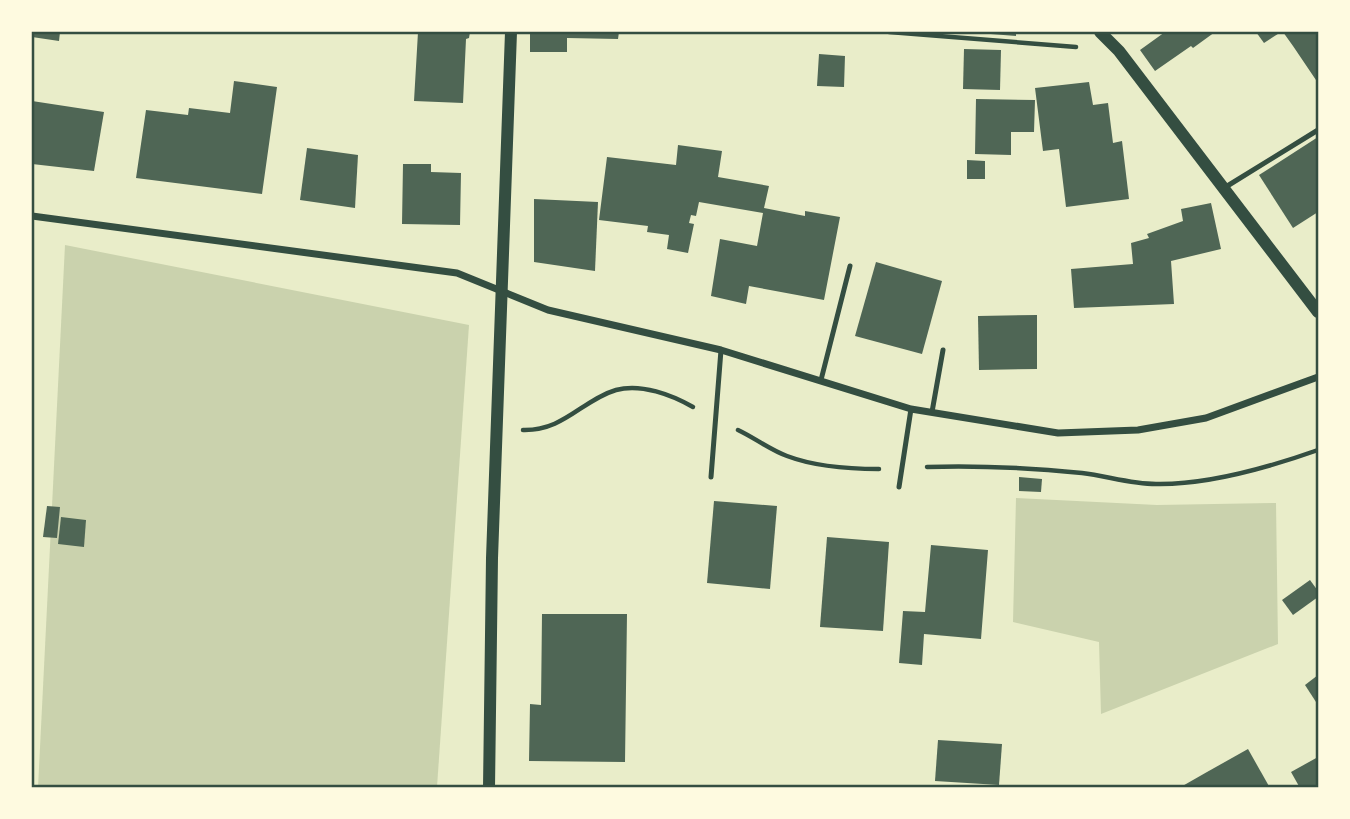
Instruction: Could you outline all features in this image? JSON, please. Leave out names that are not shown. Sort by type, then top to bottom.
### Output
[{"type":"street","points":[[489,788],[492,558],[512,32]]},
{"type":"street","points":[[1100,32],[1119,51],[1318,312]]},
{"type":"street","points":[[32,216],[457,273],[548,310],[721,350],[911,409],[1058,433],[1138,430],[1206,418],[1318,377]]},
{"type":"lane","points":[[1224,188],[1318,130]]},
{"type":"lane","points":[[821,380],[850,266]]},
{"type":"lane","points":[[711,477],[721,350]]},
{"type":"lane","points":[[932,412],[943,350]]},
{"type":"lane","points":[[899,486],[911,409]]},
{"type":"path","points":[[889,32],[1119,51]]},
{"type":"green space","points":[[65,245],[469,325],[437,787],[38,788]]},
{"type":"green space","points":[[1016,498],[1157,505],[1276,503],[1278,644],[1101,714],[1099,642],[1013,622]]},
{"type":"building","points":[[32,32],[60,32],[59,41],[32,37]]},
{"type":"building","points":[[418,32],[470,32],[469,38],[466,39],[463,103],[414,101]]},
{"type":"building","points":[[530,32],[619,32],[618,39],[567,38],[567,52],[530,52]]},
{"type":"building","points":[[1016,32],[1016,36],[978,33]]},
{"type":"building","points":[[1165,32],[1215,32],[1155,71],[1140,50]]},
{"type":"building","points":[[1256,32],[1281,32],[1264,43]]},
{"type":"building","points":[[1283,32],[1318,32],[1318,83],[1293,46]]},
{"type":"building","points":[[964,49],[1001,50],[1000,90],[963,89]]},
{"type":"building","points":[[819,54],[845,56],[844,87],[817,86]]},
{"type":"building","points":[[234,81],[277,87],[262,194],[136,178],[146,110],[188,115],[189,108],[230,113]]},
{"type":"building","points":[[1089,82],[1093,105],[1108,103],[1113,143],[1122,141],[1129,199],[1066,207],[1059,149],[1043,151],[1035,88]]},
{"type":"building","points":[[976,99],[1035,100],[1034,132],[1011,132],[1011,155],[975,154]]},
{"type":"building","points":[[32,101],[104,112],[94,171],[32,164]]},
{"type":"building","points":[[1318,137],[1318,212],[1293,228],[1259,175]]},
{"type":"building","points":[[678,145],[722,151],[718,177],[769,186],[764,208],[805,216],[805,211],[840,217],[824,300],[749,286],[746,304],[711,296],[720,239],[757,246],[763,213],[699,202],[696,216],[691,215],[689,223],[694,224],[688,253],[667,249],[669,235],[647,232],[648,226],[599,220],[607,157],[676,165]]},
{"type":"building","points":[[307,148],[358,155],[355,208],[300,200]]},
{"type":"building","points":[[967,160],[985,161],[985,179],[967,179]]},
{"type":"building","points":[[403,164],[431,164],[431,172],[461,173],[460,225],[402,224]]},
{"type":"building","points":[[534,199],[598,202],[595,271],[534,262]]},
{"type":"building","points":[[1211,203],[1221,249],[1171,261],[1174,304],[1074,308],[1071,269],[1133,264],[1131,243],[1149,238],[1147,234],[1183,221],[1181,209]]},
{"type":"building","points":[[876,262],[942,281],[922,354],[855,336]]},
{"type":"building","points":[[1037,315],[1037,369],[979,370],[978,316]]},
{"type":"building","points":[[1019,477],[1042,479],[1041,492],[1019,491]]},
{"type":"building","points":[[714,501],[777,506],[770,589],[707,583]]},
{"type":"building","points":[[47,506],[60,507],[57,538],[43,537]]},
{"type":"building","points":[[61,517],[86,520],[84,547],[58,544]]},
{"type":"building","points":[[827,537],[889,542],[883,631],[820,627]]},
{"type":"building","points":[[931,545],[988,550],[981,639],[924,634],[922,665],[899,663],[903,611],[925,612]]},
{"type":"building","points":[[1310,580],[1318,591],[1318,597],[1293,615],[1282,600]]},
{"type":"building","points":[[542,614],[627,614],[625,762],[529,761],[530,704],[541,705]]},
{"type":"building","points":[[1318,675],[1318,700],[1316,702],[1305,685]]},
{"type":"building","points":[[938,740],[1002,744],[999,785],[935,781]]},
{"type":"building","points":[[1248,749],[1270,788],[1179,788],[1207,772]]},
{"type":"building","points":[[1318,757],[1318,788],[1300,788],[1291,772]]}]
